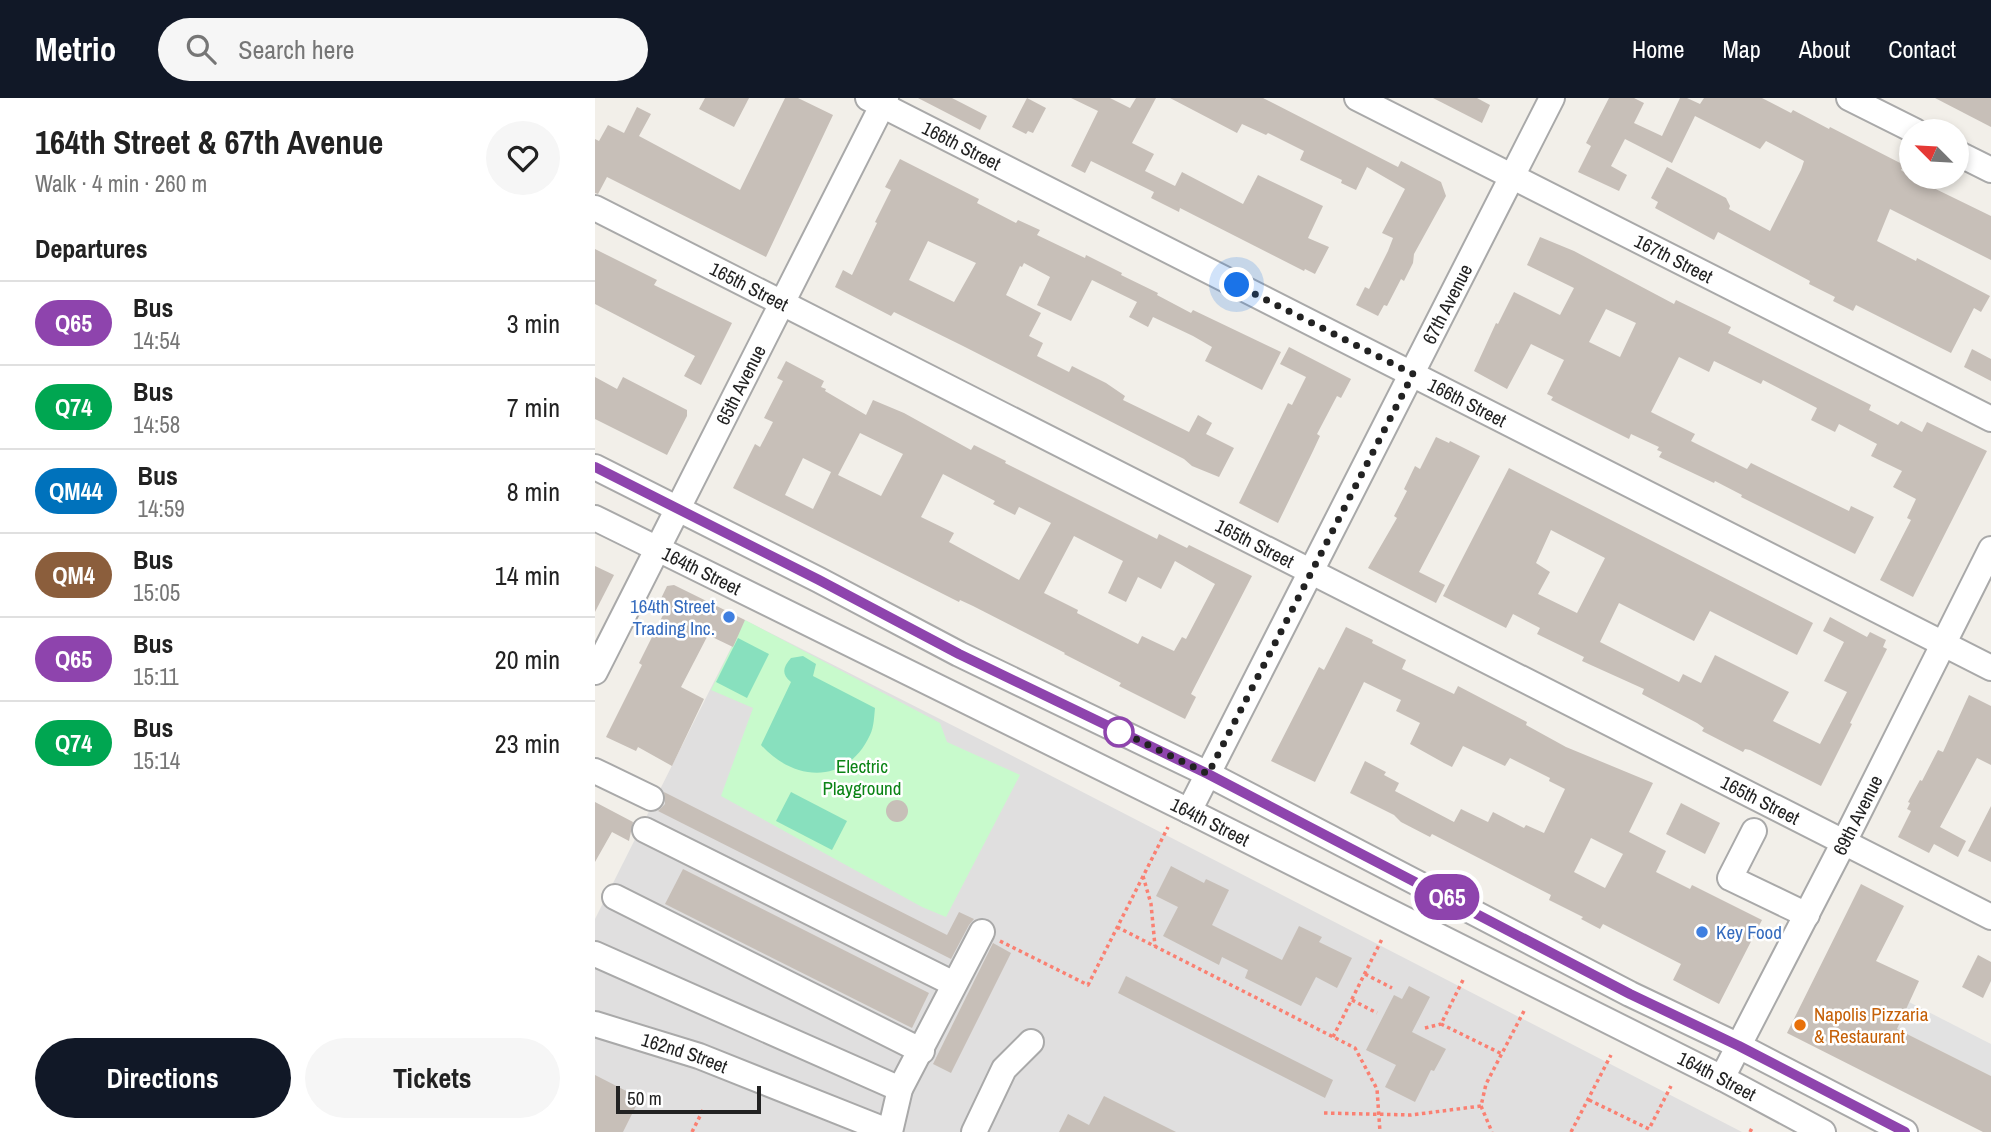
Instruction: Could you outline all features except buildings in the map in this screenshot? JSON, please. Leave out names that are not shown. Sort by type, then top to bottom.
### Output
[{"type":"street","name":"167th Street","points":[[1357,98],[1991,419]]},
{"type":"street","name":"67th Avenue","points":[[1189,811],[1552,98]]},
{"type":"street","points":[[1849,98],[1899,123]]},
{"type":"street","name":"65th Avenue","points":[[595,672],[783,302],[879,100]]},
{"type":"street","name":"166th Street","points":[[879,100],[1991,668]]},
{"type":"street","points":[[1969,158],[1991,170]]},
{"type":"street","name":"165th Street","points":[[595,208],[1991,917]]},
{"type":"street","name":"164th Street","points":[[595,467],[959,654],[1208,774],[1630,994],[1739,1046],[1905,1132]]},
{"type":"street","name":"164th Street","points":[[595,518],[1189,811],[1722,1078],[1823,1132]]},
{"type":"street","name":"69th Avenue","points":[[1722,1078],[1845,842],[1991,550]]},
{"type":"street","points":[[595,771],[651,798]]},
{"type":"street","points":[[645,830],[954,984]]},
{"type":"street","points":[[1754,831],[1730,878],[1807,915]]},
{"type":"street","points":[[615,897],[922,1051]]},
{"type":"street","points":[[890,1132],[900,1089],[982,932]]},
{"type":"street","points":[[595,954],[900,1089]]},
{"type":"street","name":"162nd Street","points":[[595,1024],[699,1056],[890,1132]]},
{"type":"street","points":[[974,1132],[1003,1069],[1031,1042]]},
{"type":"path","points":[[982,932],[1088,985],[1168,827]]},
{"type":"path","points":[[1143,876],[1155,946]]},
{"type":"path","points":[[1137,888],[1148,893]]},
{"type":"path","points":[[1117,927],[1355,1048],[1377,1089],[1380,1132]]},
{"type":"path","points":[[1333,1037],[1382,939]]},
{"type":"path","points":[[1365,974],[1392,988]]},
{"type":"path","points":[[1441,1024],[1463,980]]},
{"type":"path","points":[[1352,1000],[1377,1013]]},
{"type":"path","points":[[1491,1132],[1481,1106],[1486,1084],[1524,1011]]},
{"type":"path","points":[[1425,1028],[1441,1024],[1501,1054]]},
{"type":"path","points":[[1571,1132],[1611,1055]]},
{"type":"path","points":[[1589,1100],[1650,1130],[1671,1086]]},
{"type":"path","points":[[1324,1113],[1424,1114],[1481,1106]]},
{"type":"path","points":[[692,1132],[704,1108]]},
{"type":"path","points":[[1750,1132],[1752,1126]]},
{"type":"shaded area","points":[[745,620],[1742,1132],[595,1132],[595,919]]},
{"type":"shaded area","points":[[1909,1002],[1991,1044],[1991,1076],[1897,1029]]},
{"type":"green space","name":"Electric Playground","points":[[745,620],[940,723],[947,742],[1020,775],[946,917],[922,907],[721,796],[753,708],[711,690]]},
{"type":"green space","points":[[738,638],[769,654],[747,698],[716,682]]},
{"type":"green space","points":[[803,656],[816,664],[813,676],[875,708],[871,732],[860,751],[848,763],[834,770],[819,773],[789,766],[761,745],[791,682],[784,673],[786,664],[791,658]]},
{"type":"green space","points":[[791,792],[847,821],[832,850],[776,821]]},
{"type":"bus line","name":"Q65","points":[[595,467],[959,654],[1208,774],[1510,929],[1630,994],[1739,1046],[1905,1132]]},
{"type":"place","name":"164th Street Trading Inc.","points":[[729,617]]},
{"type":"place","name":"Key Food","points":[[1702,932]]},
{"type":"place","name":"Napolis Pizzaria & Restaurant","points":[[1800,1025]]},
{"type":"route","points":[[1119,732],[1111,727],[1208,774],[1413,374],[1237,285]]}]
